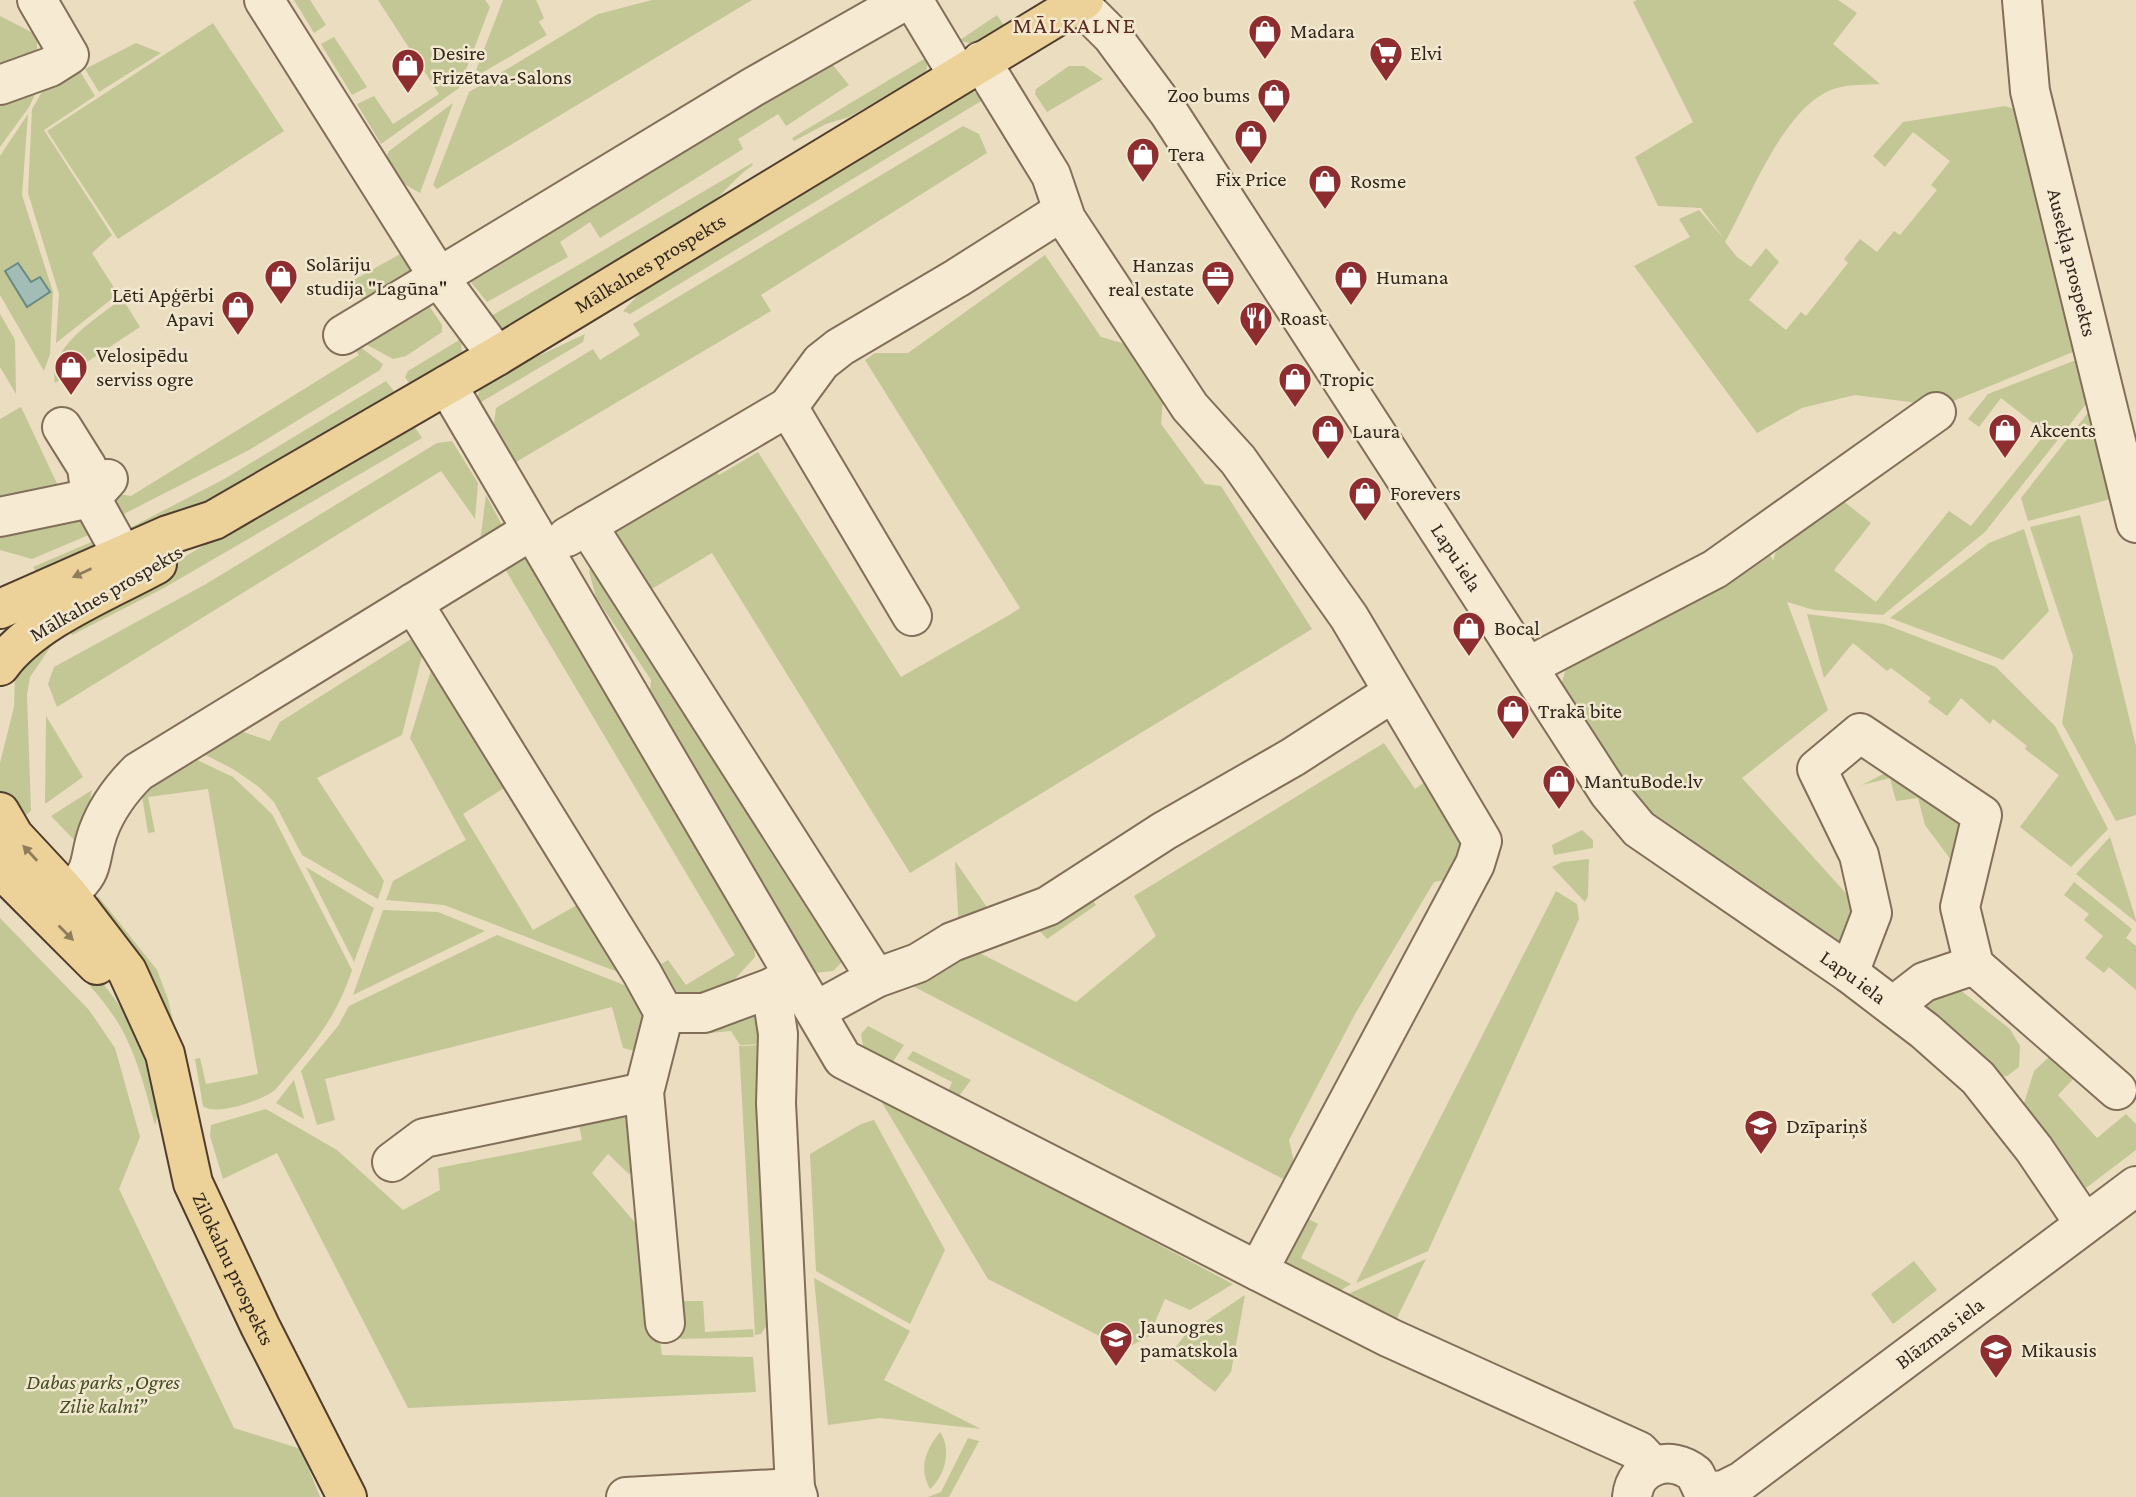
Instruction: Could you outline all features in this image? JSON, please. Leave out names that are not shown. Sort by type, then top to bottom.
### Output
[{"type":"main road","name":"Mālkalnes prospekts","points":[[0,609],[122,554],[214,520],[497,356],[1080,1]]},
{"type":"main road","name":"Mālkalnes prospekts","points":[[0,666],[12,650],[54,620],[186,548],[214,520]]},
{"type":"main road","name":"Zilokalnu prospekts","points":[[0,812],[14,836],[68,894],[127,971],[165,1054],[193,1183],[260,1326],[347,1497]]},
{"type":"main road","name":"Zilokalnu prospekts","points":[[0,868],[107,974],[153,1028]]},
{"type":"street","points":[[0,85],[50,67],[69,55],[37,0]]},
{"type":"street","points":[[264,0],[440,279],[497,356]]},
{"type":"street","points":[[343,335],[440,279],[753,87],[906,0]]},
{"type":"street","points":[[913,0],[1051,175],[1061,212],[1190,407],[1238,460],[1349,617],[1482,841],[1480,853],[1258,1271]]},
{"type":"street","name":"Ausekļa prospekts","points":[[2022,0],[2031,91],[2055,202],[2070,249],[2134,505]]},
{"type":"street","name":"Lapu iela","points":[[1080,1],[1111,36],[1169,113],[1609,793],[1639,829],[1849,973],[1893,1006],[1978,1078],[2034,1149],[2084,1223]]},
{"type":"street","points":[[68,894],[87,876],[99,830],[124,786],[138,772],[413,603],[538,540],[587,525],[789,407],[821,362],[840,347],[957,278],[1061,212]]},
{"type":"street","points":[[447,385],[538,540],[783,981],[816,1011],[843,1059],[1390,1338],[1639,1451],[1653,1466]]},
{"type":"street","points":[[789,407],[912,616]]},
{"type":"street","points":[[1529,666],[1715,569],[1937,412]]},
{"type":"street","points":[[62,427],[101,486],[122,554]]},
{"type":"street","points":[[0,517],[101,486]]},
{"type":"street","points":[[587,525],[876,978]]},
{"type":"street","points":[[413,603],[642,973],[663,1013],[644,1092],[665,1323]]},
{"type":"street","points":[[816,1011],[876,978],[918,963],[952,942],[1048,906],[1164,831],[1293,757],[1392,693]]},
{"type":"street","points":[[1849,973],[1872,913],[1859,855],[1817,769],[1860,733],[1982,815],[1960,907],[1974,965],[2118,1090]]},
{"type":"street","points":[[1893,1006],[1924,982],[1974,965]]},
{"type":"street","points":[[663,1013],[704,1013],[783,981]]},
{"type":"street","points":[[626,1497],[796,1492],[776,1103],[783,981]]},
{"type":"street","points":[[392,1162],[424,1139],[644,1092]]},
{"type":"street","name":"Blāzmas iela","points":[[1706,1494],[1724,1490],[1742,1481],[2136,1186]]},
{"type":"street","points":[[1632,1497],[1636,1481],[1653,1466],[1671,1462],[1688,1468],[1706,1494]]},
{"type":"green space","points":[[294,0],[310,0],[326,25],[314,33]]},
{"type":"green space","points":[[378,0],[485,0],[490,7],[459,88],[381,144],[357,104],[374,96],[393,124],[439,94]]},
{"type":"green space","points":[[503,0],[536,0],[544,18],[539,22],[547,35],[473,78]]},
{"type":"green space","points":[[652,0],[752,0],[437,189],[433,185],[469,92],[598,14]]},
{"type":"green space","points":[[1838,0],[1857,13],[1833,44],[1880,84],[1837,88],[1818,97],[1801,112],[1771,154],[1725,242],[1737,257],[1751,267],[1766,248],[1779,262],[1749,300],[1786,330],[1801,312],[1806,316],[1848,263],[1844,259],[1860,239],[1877,252],[1894,231],[1900,235],[1937,190],[1931,185],[1950,161],[1913,132],[1885,167],[1873,156],[1903,122],[2005,106],[2020,111],[2078,350],[1941,406],[1855,395],[1802,408],[1757,433],[1634,266],[1690,237],[1679,219],[1699,210],[1724,239],[1701,208],[1658,206],[1635,157],[1693,122],[1633,2]]},
{"type":"green space","points":[[997,15],[1006,29],[978,43],[960,40]]},
{"type":"green space","points":[[0,16],[37,35],[37,49],[27,60],[0,70]]},
{"type":"green space","points":[[213,23],[284,131],[118,239],[47,131]]},
{"type":"green space","points":[[334,37],[367,87],[352,95],[321,44]]},
{"type":"green space","points":[[136,43],[161,53],[99,92],[85,69]]},
{"type":"green space","points":[[929,56],[926,73],[849,117],[826,124],[794,141],[792,138]]},
{"type":"green space","points":[[828,59],[849,85],[786,126],[778,114],[738,139],[743,149],[600,238],[590,222],[560,242],[568,257],[487,302],[465,275]]},
{"type":"green space","points":[[1069,66],[1084,66],[1103,79],[1047,112],[1035,94],[1036,89]]},
{"type":"green space","points":[[78,68],[95,96],[44,130],[112,235],[92,253],[118,294],[56,343],[59,294],[28,193],[32,109],[43,90]]},
{"type":"green space","points":[[47,70],[29,107],[0,147],[0,90]]},
{"type":"green space","points":[[970,90],[986,98],[630,314],[623,311],[664,268]]},
{"type":"green space","points":[[453,103],[420,193],[394,178],[384,162],[389,151]]},
{"type":"green space","points":[[28,114],[22,195],[53,292],[50,354],[44,371],[0,295],[0,156]]},
{"type":"green space","points":[[963,126],[979,134],[987,153],[761,295],[771,311],[516,462],[494,424],[496,408],[593,349],[600,360],[640,335],[633,324]]},
{"type":"green space","points":[[752,163],[753,165],[707,208],[500,335],[488,318]]},
{"type":"green space","points":[[402,253],[418,282],[370,315],[352,281]]},
{"type":"green space","points":[[1045,255],[1101,337],[1132,346],[1163,399],[1161,424],[1205,484],[1221,486],[1312,629],[910,873],[712,553],[645,593],[597,523],[708,458],[719,475],[758,452],[901,677],[1011,614],[1020,608],[865,360],[875,353],[908,353]]},
{"type":"green space","points":[[122,298],[140,327],[55,383],[55,369],[67,345],[76,334]]},
{"type":"green space","points":[[427,303],[442,325],[442,332],[406,356],[393,359],[360,341]]},
{"type":"green space","points":[[0,314],[15,340],[16,394],[0,367]]},
{"type":"green space","points":[[585,334],[583,342],[476,405],[481,383]]},
{"type":"green space","points":[[461,339],[462,354],[411,386],[405,377],[408,371]]},
{"type":"green space","points":[[356,344],[383,364],[380,370],[249,450],[116,518],[112,493],[131,496],[359,355],[354,348]]},
{"type":"green space","points":[[2079,359],[2086,404],[1985,532],[1883,615],[1814,610],[1787,602],[1828,710],[1742,778],[1861,910],[1847,962],[1647,817],[1561,685],[1568,662],[1767,547],[1773,561],[1778,545],[1842,500],[1871,523],[1834,570],[1876,602],[1949,511],[1971,526],[2046,433],[2001,398],[1979,427],[1968,419],[1988,394]]},
{"type":"green space","points":[[386,381],[397,395],[191,515],[137,538],[126,530],[226,478]]},
{"type":"green space","points":[[21,407],[61,492],[0,512],[0,419]]},
{"type":"green space","points":[[2091,409],[2111,499],[2028,521],[2021,498]]},
{"type":"green space","points":[[412,423],[422,438],[162,589],[72,635],[67,626]]},
{"type":"green space","points":[[452,441],[478,483],[475,519],[441,471],[57,707],[48,684],[54,667],[206,584],[437,443]]},
{"type":"green space","points":[[486,495],[502,525],[480,542]]},
{"type":"green space","points":[[84,509],[98,531],[32,559],[0,550],[0,525]]},
{"type":"green space","points":[[2080,515],[2136,746],[2136,815],[2116,821],[2062,723],[2073,656],[2030,527]]},
{"type":"green space","points":[[2024,529],[2049,611],[2003,660],[1890,618],[1989,543]]},
{"type":"green space","points":[[103,537],[109,551],[44,583],[33,567]]},
{"type":"green space","points":[[521,551],[754,943],[755,957],[725,990],[686,1000],[671,994],[653,969],[668,960],[686,985],[735,955],[499,559]]},
{"type":"green space","points":[[598,557],[848,956],[833,971],[814,973],[649,701],[651,680],[596,597],[589,571]]},
{"type":"green space","points":[[1807,614],[1884,624],[1996,667],[2055,726],[2108,829],[2071,867],[2020,827],[2059,775],[2025,749],[2027,746],[1993,719],[1990,724],[1961,698],[1947,716],[1928,702],[1931,698],[1891,668],[1887,671],[1853,643],[1824,678]]},
{"type":"green space","points":[[416,636],[424,648],[402,735],[317,778],[384,881],[378,899],[302,855],[274,802],[259,787],[233,769],[194,749],[234,729],[270,741],[280,722]]},
{"type":"green space","points":[[54,642],[30,677],[27,694],[31,811],[18,821],[0,795],[0,763],[14,707],[15,675],[27,652]]},
{"type":"green space","points":[[433,664],[504,788],[463,814],[533,930],[577,905],[628,976],[444,905],[386,900],[393,881],[466,840],[410,738]]},
{"type":"green space","points":[[46,716],[83,777],[45,804]]},
{"type":"green space","points":[[1384,743],[1415,789],[1428,780],[1465,831],[1457,877],[1434,882],[1355,1014],[1289,1140],[1294,1162],[1285,1180],[905,982],[968,947],[1076,1002],[1156,936],[1134,896]]},
{"type":"green space","points":[[193,758],[233,777],[272,814],[352,970],[329,1020],[275,1090],[250,1102],[218,1110],[203,1106],[195,1059],[200,1058],[206,1084],[258,1074],[208,789],[148,797],[155,832],[148,833],[140,784]]},
{"type":"green space","points":[[1891,770],[1968,827],[1957,868],[1925,825],[1918,798],[1896,801],[1890,778],[1862,785]]},
{"type":"green space","points":[[92,790],[80,846],[51,816]]},
{"type":"green space","points":[[1582,830],[1593,840],[1593,848],[1554,855],[1552,845]]},
{"type":"green space","points":[[2110,837],[2136,920],[2136,922],[2076,874]]},
{"type":"green space","points":[[1589,859],[1588,896],[1585,902],[1552,867],[1562,862]]},
{"type":"green space","points":[[955,861],[991,913],[959,930]]},
{"type":"green space","points":[[306,867],[374,908],[354,962]]},
{"type":"green space","points":[[0,877],[70,946],[113,996],[131,1024],[145,1053],[154,1084],[158,1109],[155,1125],[134,1056],[115,1018],[90,985],[0,896]]},
{"type":"green space","points":[[2074,882],[2132,929],[2126,938],[2136,946],[2136,990],[2109,967],[2104,973],[2085,958],[2103,936],[2084,920],[2089,914],[2064,895]]},
{"type":"green space","points":[[1556,891],[1577,904],[1579,919],[1428,1251],[1356,1283]]},
{"type":"green space","points":[[1088,894],[1096,905],[1047,939],[1036,927]]},
{"type":"green space","points":[[98,896],[157,970],[168,999],[175,1030],[96,904]]},
{"type":"green space","points":[[383,910],[438,912],[485,931],[353,995]]},
{"type":"green space","name":"Dabas parks „Ogres Zilie kalni”","points":[[0,918],[89,1010],[115,1048],[140,1137],[119,1189],[234,1428],[301,1449],[320,1497],[0,1497]]},
{"type":"green space","points":[[497,935],[629,987],[644,1015],[639,1052],[623,1048],[612,1007],[325,1079],[335,1120],[317,1125],[301,1071],[338,1026],[349,1006]]},
{"type":"green space","points":[[1955,986],[2010,1029],[2020,1046],[2019,1067],[2007,1076],[1994,1077],[1924,1013],[1927,994]]},
{"type":"green space","points":[[754,1009],[760,1017],[760,1044],[740,1045],[731,1031],[700,1034],[700,1028]]},
{"type":"green space","points":[[868,1026],[904,1045],[892,1063],[864,1050],[861,1034]]},
{"type":"green space","points":[[760,1045],[774,1315],[761,1334],[755,1335],[739,1046]]},
{"type":"green space","points":[[913,1051],[971,1080],[956,1100],[947,1095],[952,1082],[907,1059]]},
{"type":"green space","points":[[2048,1058],[2064,1061],[2078,1074],[2058,1095],[2097,1138],[2126,1114],[2136,1124],[2136,1150],[2078,1194],[2021,1113],[2034,1071]]},
{"type":"green space","points":[[294,1080],[304,1119],[276,1103]]},
{"type":"green space","points":[[878,1096],[1233,1284],[1190,1310],[1165,1299],[1149,1336],[1125,1349],[988,1279]]},
{"type":"green space","points":[[633,1105],[640,1163],[629,1174],[608,1154],[592,1173],[645,1234],[662,1355],[753,1357],[756,1392],[408,1408],[277,1153],[223,1179],[210,1136],[211,1125],[266,1109],[337,1150],[403,1210],[440,1190],[438,1168],[582,1140],[577,1114]]},
{"type":"green space","points":[[874,1120],[945,1250],[910,1324],[816,1271],[810,1154],[861,1124]]},
{"type":"green space","points":[[1305,1217],[1318,1224],[1301,1258],[1351,1284],[1323,1301],[1276,1277]]},
{"type":"green space","points":[[1426,1259],[1389,1334],[1326,1304]]},
{"type":"green space","points":[[1914,1261],[1937,1290],[1893,1324],[1871,1294]]},
{"type":"green space","points":[[814,1278],[910,1331],[884,1380],[981,1429],[880,1418],[828,1425]]},
{"type":"green space","points":[[1245,1295],[1231,1372],[1215,1392],[1169,1356],[1185,1335]]},
{"type":"green space","points":[[673,1301],[703,1301],[705,1332],[753,1329],[754,1337],[681,1339],[676,1332]]},
{"type":"green space","points":[[940,1432],[946,1446],[945,1462],[940,1477],[930,1489],[926,1481],[925,1459]]},
{"type":"green space","points":[[968,1438],[979,1441],[949,1497],[928,1497],[941,1492]]},
{"type":"water","points":[[18,263],[31,282],[40,277],[50,292],[27,307],[5,271]]},
{"type":"place","name":"Madara","points":[[1265,61]]},
{"type":"place","name":"Elvi","points":[[1386,83]]},
{"type":"place","name":"Desire Frizētava-Salons","points":[[408,95]]},
{"type":"place","name":"Zoo bums","points":[[1274,125]]},
{"type":"place","name":"Fix Price","points":[[1251,166]]},
{"type":"place","name":"Tera","points":[[1143,184]]},
{"type":"place","name":"Rosme","points":[[1325,211]]},
{"type":"place","name":"Solāriju studija \"Lagūna\"","points":[[281,306]]},
{"type":"place","name":"Hanzas real estate","points":[[1218,307]]},
{"type":"place","name":"Humana","points":[[1351,307]]},
{"type":"place","name":"Lēti Apģērbi Apavi","points":[[238,337]]},
{"type":"place","name":"Roast","points":[[1256,348]]},
{"type":"place","name":"Velosipēdu serviss ogre","points":[[71,397]]},
{"type":"place","name":"Tropic","points":[[1295,409]]},
{"type":"place","name":"Akcents","points":[[2005,460]]},
{"type":"place","name":"Laura","points":[[1328,461]]},
{"type":"place","name":"Forevers","points":[[1365,523]]},
{"type":"place","name":"Bocal","points":[[1469,658]]},
{"type":"place","name":"Trakā bite","points":[[1513,741]]},
{"type":"place","name":"MantuBode.lv","points":[[1559,811]]},
{"type":"place","name":"Dzīpariņš","points":[[1761,1156]]},
{"type":"place","name":"Jaunogres pamatskola","points":[[1116,1368]]},
{"type":"place","name":"Mikausis","points":[[1996,1380]]},
{"type":"district","name":"MĀLKALNE","points":[[1075,25]]}]
